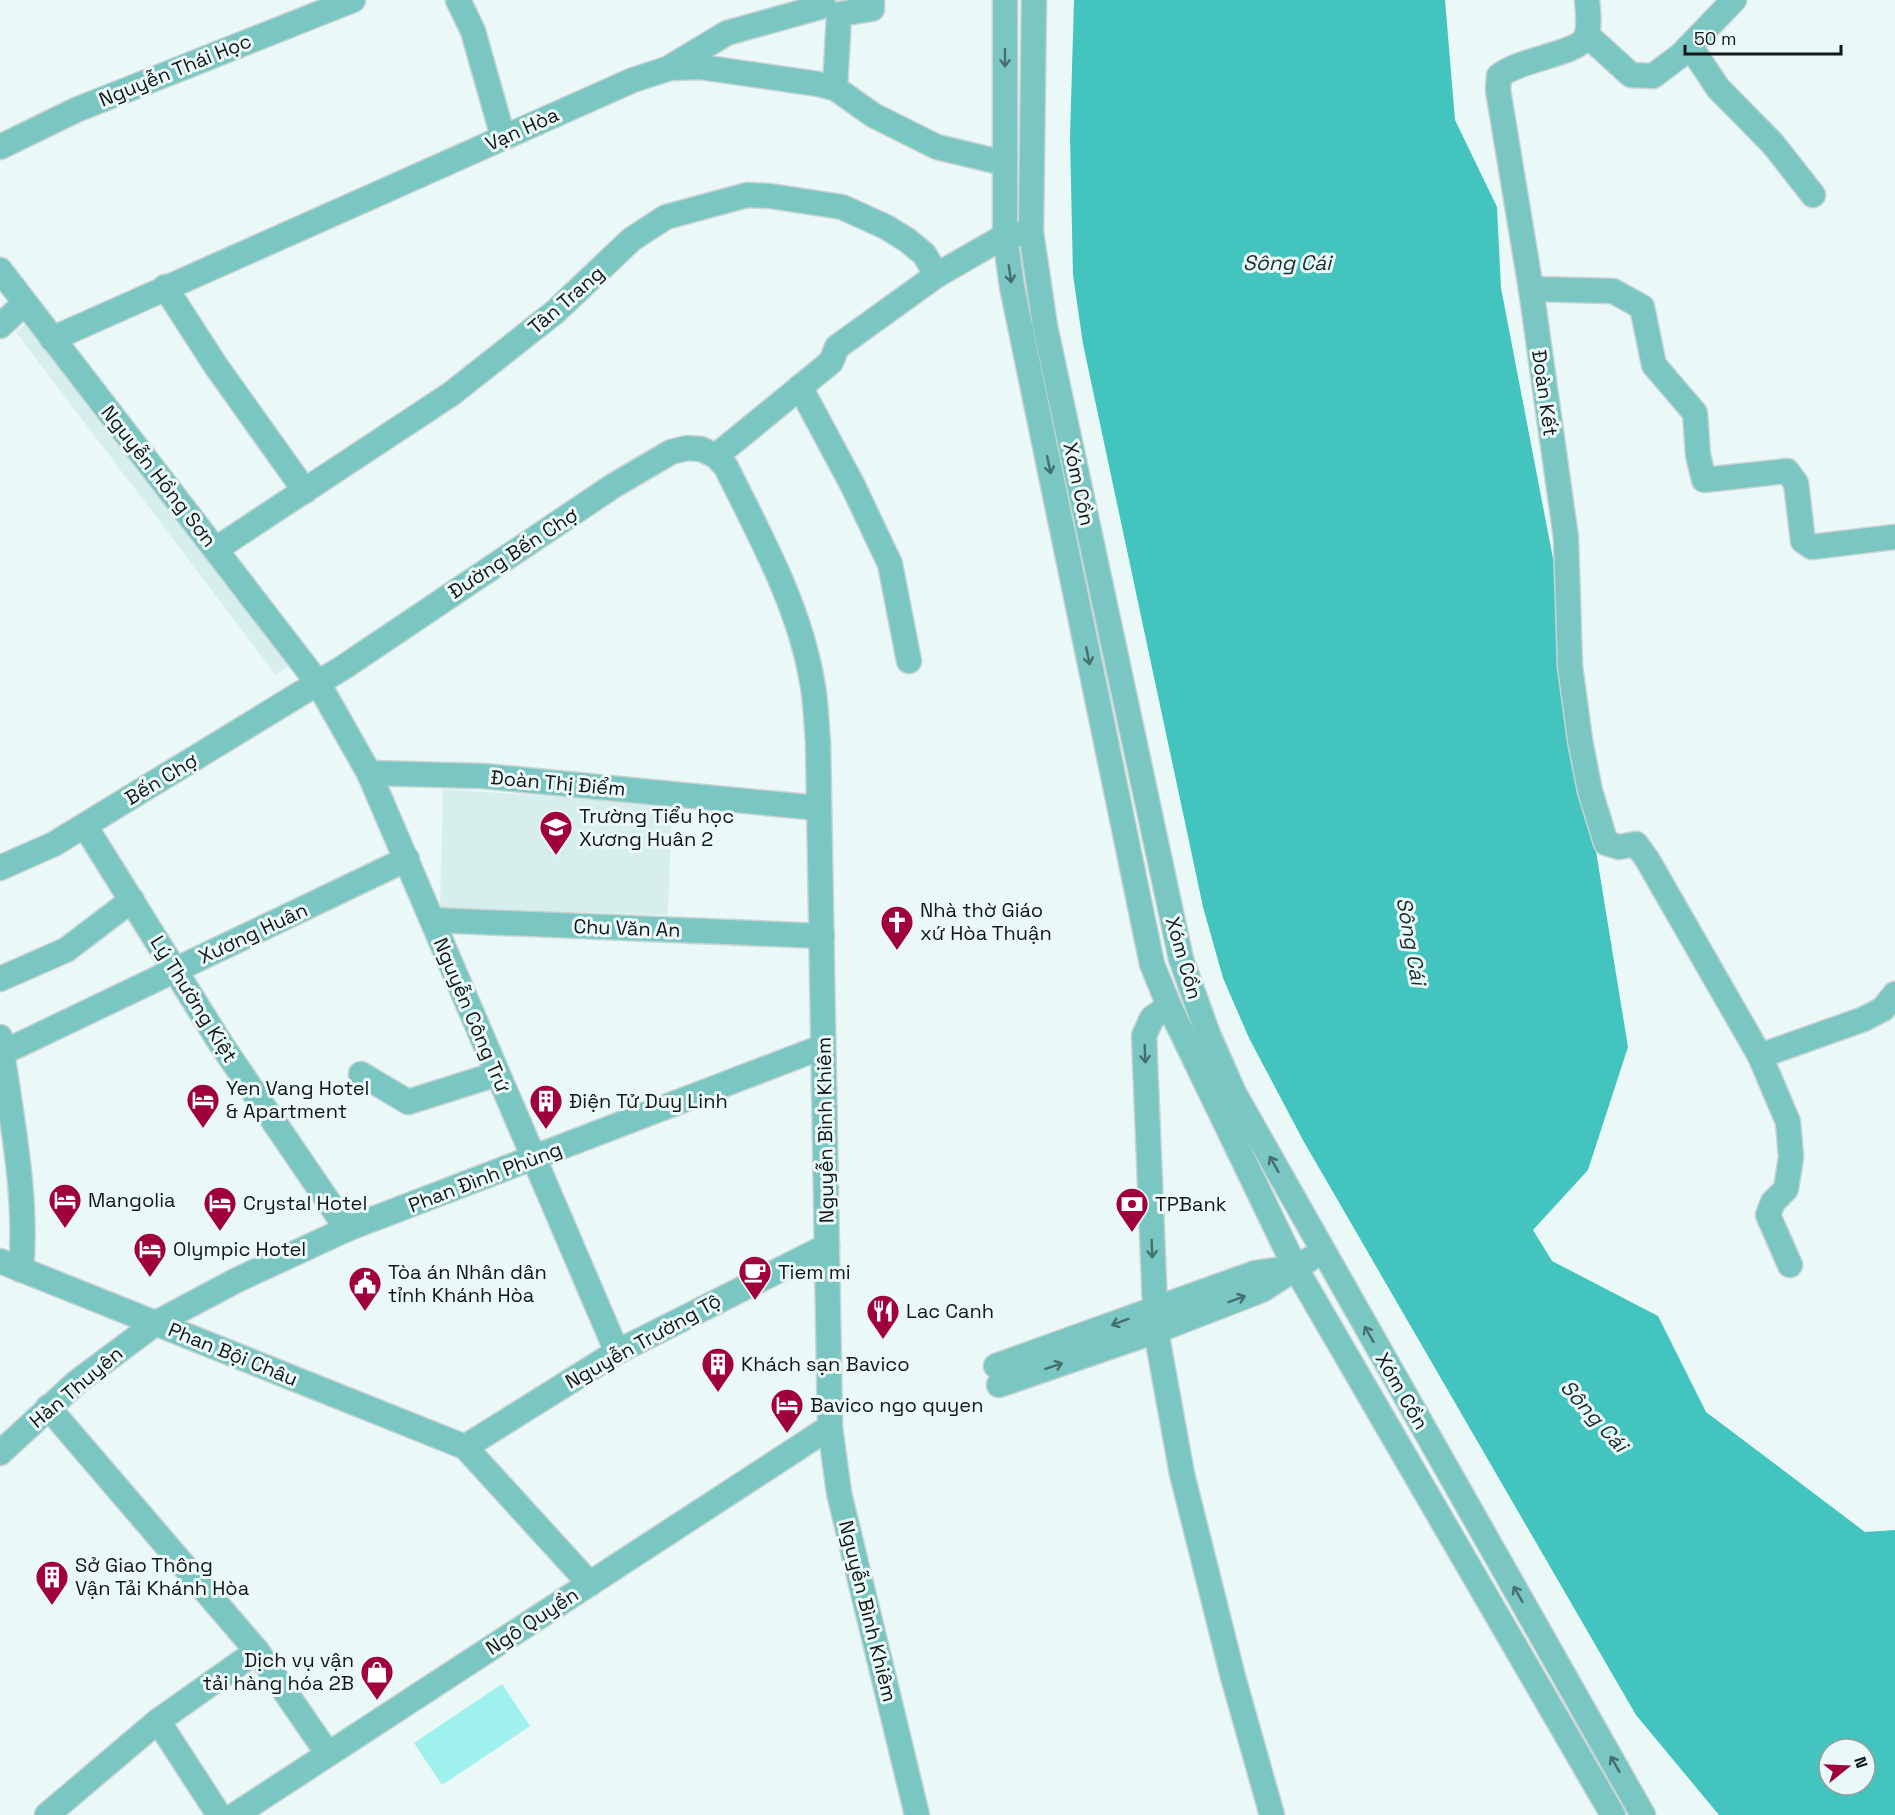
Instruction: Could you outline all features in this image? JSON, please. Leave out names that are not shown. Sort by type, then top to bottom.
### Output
[{"type":"street","name":"Nguyễn Thái Học","points":[[0,147],[76,110],[353,0]]},
{"type":"street","points":[[458,0],[473,31],[503,137]]},
{"type":"street","points":[[670,68],[727,33],[820,7],[823,0]]},
{"type":"street","points":[[835,88],[840,14],[872,9],[872,0]]},
{"type":"street","name":"Xóm Cồn","points":[[1005,0],[1005,236],[1012,287],[1152,964],[1169,1006],[1295,1267],[1613,1815]]},
{"type":"street","name":"Xóm Cồn","points":[[1034,0],[1031,232],[1045,326],[1164,887],[1182,959],[1208,1034],[1234,1093],[1639,1813]]},
{"type":"street","points":[[1587,0],[1587,35],[1630,75],[1653,76],[1690,46],[1734,0]]},
{"type":"street","name":"Đoàn Kết","points":[[1587,35],[1580,46],[1509,67],[1499,76],[1500,111],[1531,289],[1566,538],[1570,666],[1590,791],[1606,843],[1619,847],[1636,844],[1647,859],[1760,1056]]},
{"type":"street","points":[[1690,46],[1718,88],[1773,144],[1813,195]]},
{"type":"street","name":"Vạn Hòa","points":[[52,339],[503,137],[633,80],[670,68],[700,67],[835,88],[873,115],[937,147],[1004,163]]},
{"type":"street","name":"Tân Trang","points":[[216,549],[452,394],[555,312],[632,239],[666,217],[747,195],[770,196],[842,207],[886,227],[907,240],[924,254],[937,275]]},
{"type":"street","points":[[716,456],[831,362],[837,347],[937,275],[1005,236],[1031,232]]},
{"type":"street","name":"Nguyễn Hồng Sơn","points":[[0,270],[318,683]]},
{"type":"street","points":[[165,287],[216,366],[305,491]]},
{"type":"street","points":[[1531,289],[1613,291],[1642,308],[1654,365],[1695,413],[1698,455],[1704,480],[1787,471],[1796,483],[1803,541],[1812,546],[1895,537]]},
{"type":"street","points":[[0,326],[24,304]]},
{"type":"street","points":[[800,387],[852,484],[890,564],[909,661]]},
{"type":"street","name":"Đường Bến Chợ","points":[[318,683],[613,486],[671,452],[687,448],[701,449],[716,456]]},
{"type":"street","name":"Nguyễn Bình Khiêm","points":[[716,456],[726,467],[778,572],[803,643],[812,681],[818,741],[830,1427],[839,1493],[917,1815]]},
{"type":"street","name":"Nguyễn Công Trứ","points":[[318,683],[369,773],[617,1352]]},
{"type":"street","name":"Bến Chợ","points":[[0,868],[54,844],[85,826],[318,683]]},
{"type":"street","name":"Đoàn Thị Điểm","points":[[369,773],[483,776],[819,808]]},
{"type":"street","name":"Lý Thường Kiệt","points":[[85,826],[221,1044],[347,1229]]},
{"type":"street","name":"Xương Huân","points":[[1,1045],[175,970],[406,860]]},
{"type":"street","points":[[0,979],[66,950],[132,900]]},
{"type":"street","name":"Chu Văn An","points":[[433,920],[822,936]]},
{"type":"street","points":[[1790,1265],[1768,1215],[1773,1202],[1786,1189],[1791,1157],[1788,1122],[1760,1056],[1864,1019],[1883,1009],[1895,994]]},
{"type":"street","points":[[1169,1006],[1152,1018],[1144,1036],[1155,1320],[1182,1474],[1233,1677],[1272,1815]]},
{"type":"street","points":[[1,1045],[22,1204],[24,1243],[11,1266]]},
{"type":"street","name":"Phan Đình Phùng","points":[[156,1323],[237,1280],[347,1229],[534,1160],[822,1047]]},
{"type":"street","points":[[361,1074],[408,1102],[497,1074]]},
{"type":"street","name":"Nguyễn Trường Tộ","points":[[465,1447],[617,1352],[827,1246]]},
{"type":"street","points":[[997,1375],[1155,1320],[1255,1273],[1295,1267],[1323,1253]]},
{"type":"street","name":"Phan Bội Châu","points":[[11,1266],[465,1447]]},
{"type":"street","name":"Hàn Thuyên","points":[[0,1454],[48,1407],[156,1323]]},
{"type":"street","points":[[48,1407],[256,1651],[328,1754]]},
{"type":"street","name":"Ngô Quyền","points":[[235,1815],[830,1427]]},
{"type":"street","points":[[465,1447],[590,1584]]},
{"type":"street","points":[[48,1815],[158,1720],[256,1651]]},
{"type":"street","points":[[158,1720],[219,1815]]},
{"type":"shaded area","points":[[45,308],[309,650],[276,675],[16,332]]},
{"type":"shaded area","name":"Trường Tiểu học Xương Huân 2","points":[[443,789],[672,805],[668,915],[440,908]]},
{"type":"shaded area","points":[[502,1684],[530,1726],[442,1785],[414,1743]]},
{"type":"water","name":"Sông Cái","points":[[1074,0],[1445,0],[1455,120],[1497,207],[1501,288],[1555,569],[1578,741],[1628,1047],[1588,1170],[1533,1230],[1552,1261],[1658,1316],[1706,1412],[1865,1532],[1895,1530],[1895,1815],[1719,1815],[1636,1715],[1304,1142],[1249,1038],[1223,978],[1203,907],[1083,344],[1073,275],[1070,137]]},
{"type":"place","name":"Trường Tiểu học Xương Huân 2","points":[[556,856]]},
{"type":"place","name":"Nhà thờ Giáo xứ Hòa Thuận","points":[[897,951]]},
{"type":"place","name":"Yen Vang Hotel & Apartment","points":[[203,1129]]},
{"type":"place","name":"Điện Tử Duy Linh","points":[[546,1130]]},
{"type":"place","name":"Mangolia","points":[[65,1229]]},
{"type":"place","name":"Crystal Hotel","points":[[220,1232]]},
{"type":"place","name":"TPBank","points":[[1132,1233]]},
{"type":"place","name":"Olympic Hotel","points":[[150,1278]]},
{"type":"place","name":"Tiem mi","points":[[755,1301]]},
{"type":"place","name":"Tòa án Nhân dân tỉnh Khánh Hòa","points":[[365,1312]]},
{"type":"place","name":"Lac Canh","points":[[883,1340]]},
{"type":"place","name":"Khách sạn Bavico","points":[[718,1393]]},
{"type":"place","name":"Bavico ngo quyen","points":[[787,1434]]},
{"type":"place","name":"Sở Giao Thông Vận Tải Khánh Hòa","points":[[52,1606]]},
{"type":"place","name":"Dịch vụ vận tải hàng hóa 2B","points":[[377,1701]]}]
